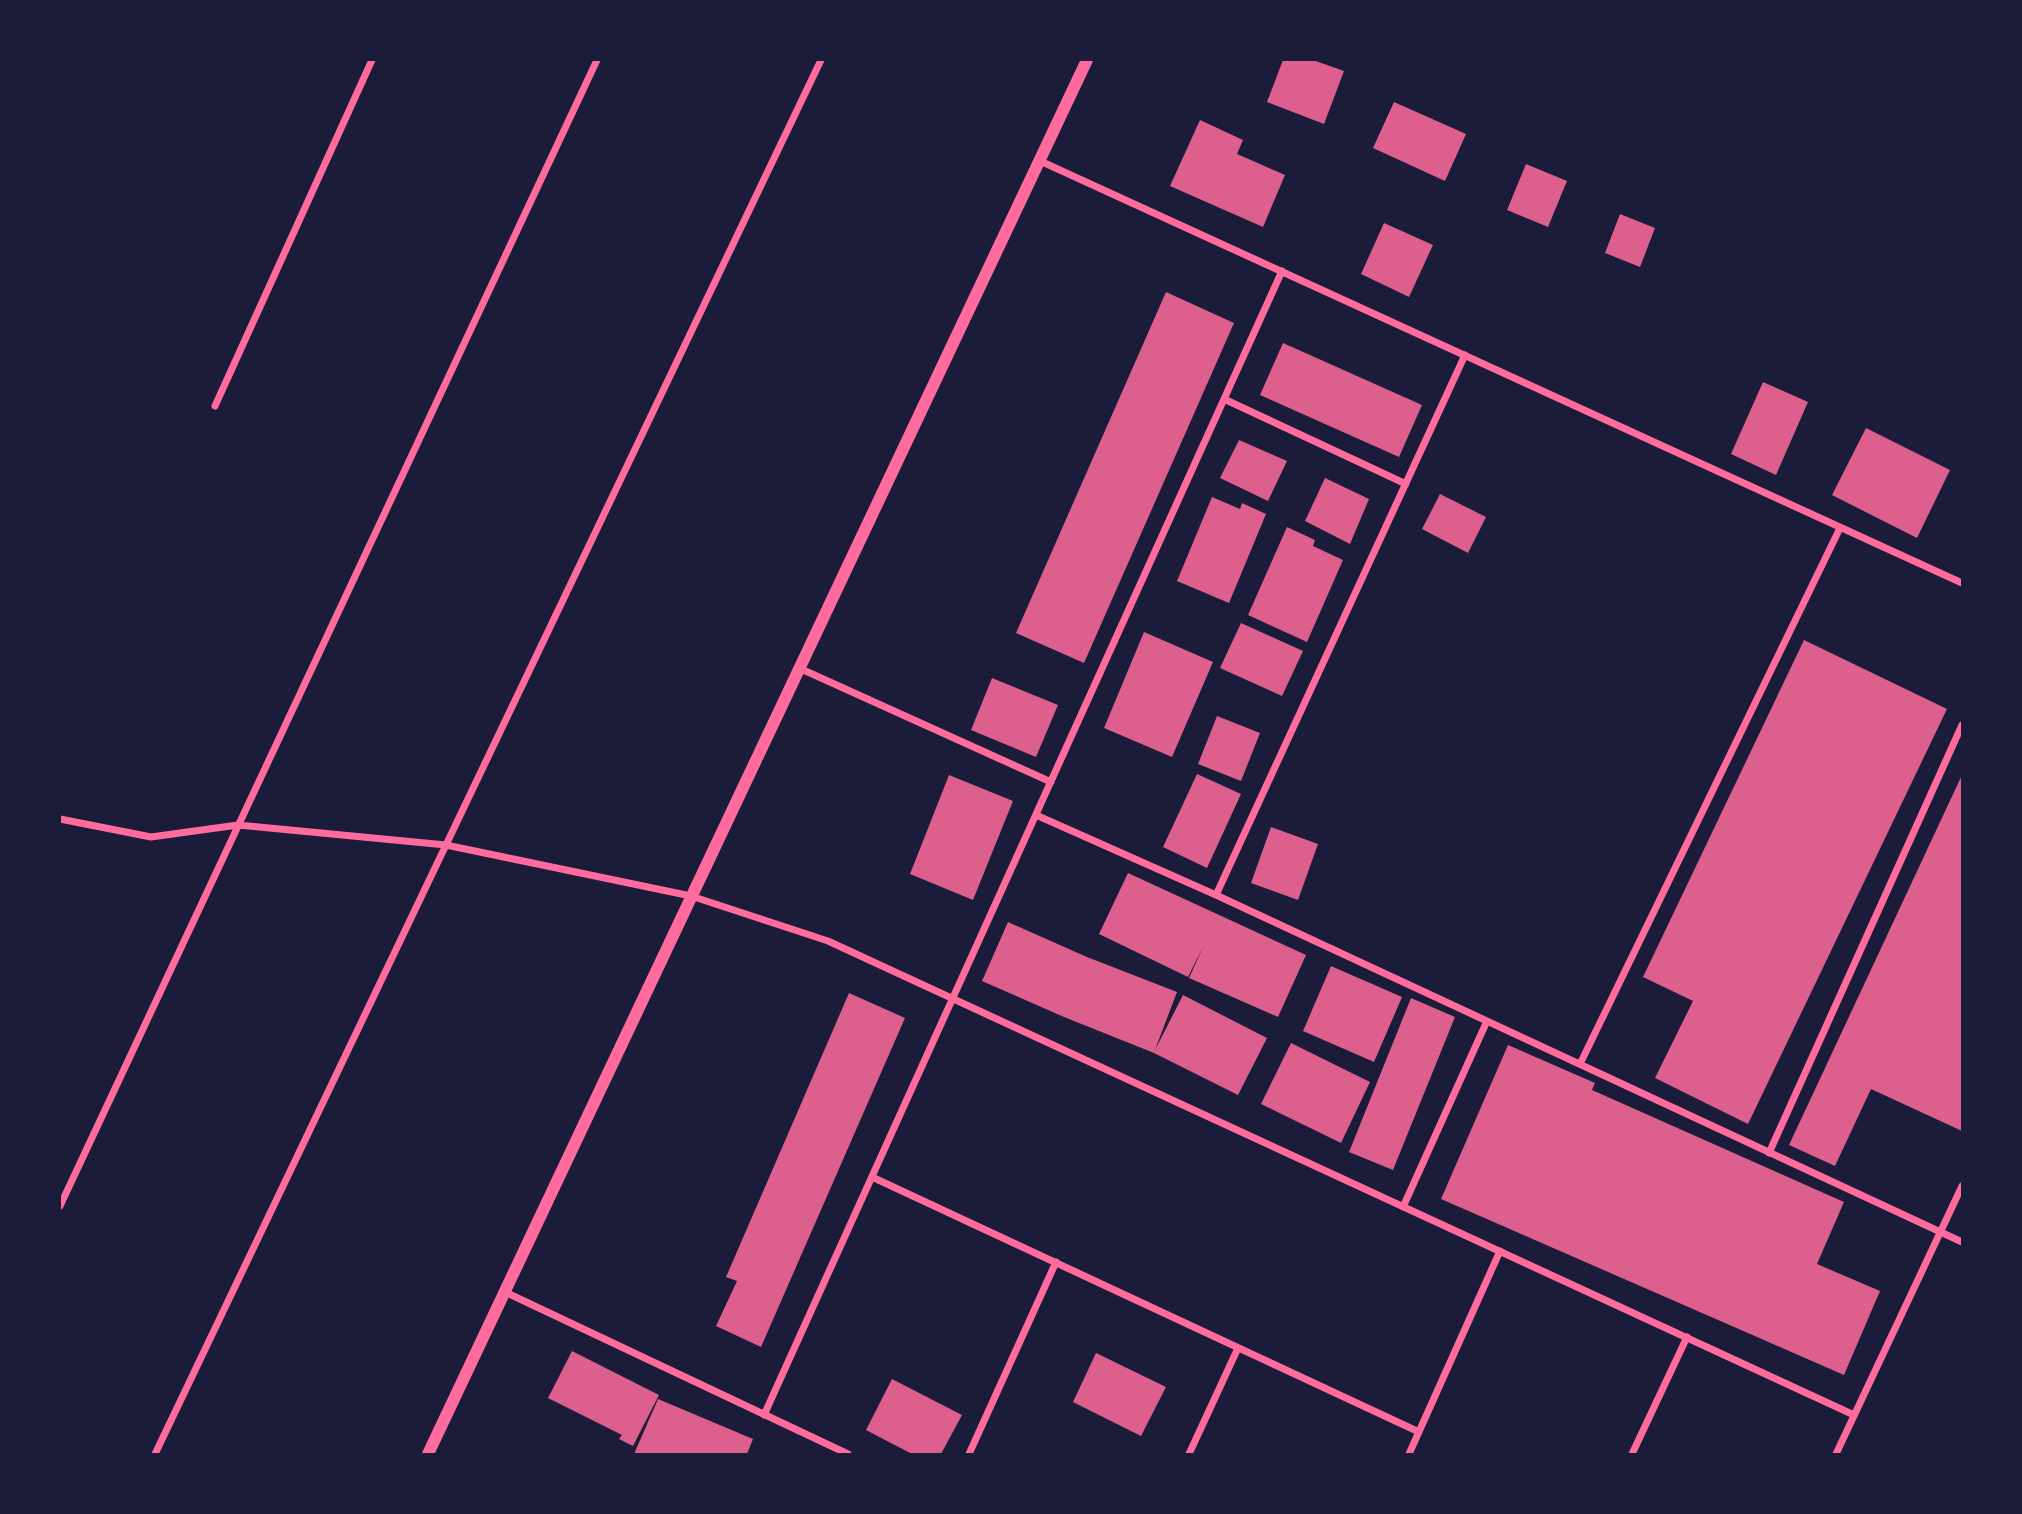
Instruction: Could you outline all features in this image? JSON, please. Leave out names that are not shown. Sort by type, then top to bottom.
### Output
[{"type":"street","points":[[215,406],[372,60]]},
{"type":"street","points":[[60,1206],[597,60]]},
{"type":"street","points":[[155,1454],[821,60]]},
{"type":"street","points":[[428,1454],[1087,60]]},
{"type":"street","points":[[1038,160],[1962,583]]},
{"type":"street","points":[[764,1415],[1282,271]]},
{"type":"street","points":[[1216,895],[1465,355]]},
{"type":"street","points":[[1224,399],[1406,484]]},
{"type":"street","points":[[1580,1064],[1840,528]]},
{"type":"street","points":[[798,668],[1051,782]]},
{"type":"street","points":[[1769,1153],[1962,725]]},
{"type":"street","points":[[1036,815],[1216,895],[1962,1242]]},
{"type":"street","points":[[60,819],[151,837],[238,825],[446,845],[691,896],[828,941],[1854,1415]]},
{"type":"street","points":[[1403,1207],[1487,1021]]},
{"type":"street","points":[[872,1177],[1419,1432]]},
{"type":"street","points":[[1836,1454],[1962,1186]]},
{"type":"street","points":[[1409,1454],[1500,1251]]},
{"type":"street","points":[[969,1454],[1056,1262]]},
{"type":"street","points":[[505,1292],[836,1452],[848,1454]]},
{"type":"street","points":[[1632,1454],[1687,1337]]},
{"type":"street","points":[[1189,1454],[1238,1348]]},
{"type":"building","points":[[1283,60],[1313,60],[1344,71],[1324,124],[1267,102]]},
{"type":"building","points":[[1394,102],[1466,134],[1445,181],[1373,148]]},
{"type":"building","points":[[1200,120],[1243,140],[1237,154],[1285,175],[1263,227],[1170,186]]},
{"type":"building","points":[[1526,164],[1567,181],[1548,227],[1507,210]]},
{"type":"building","points":[[1620,214],[1655,228],[1640,267],[1605,253]]},
{"type":"building","points":[[1384,223],[1433,245],[1409,297],[1361,274]]},
{"type":"building","points":[[1166,292],[1234,323],[1084,663],[1016,633]]},
{"type":"building","points":[[1283,343],[1422,405],[1399,457],[1260,395]]},
{"type":"building","points":[[1763,382],[1808,402],[1776,475],[1731,454]]},
{"type":"building","points":[[1866,428],[1950,470],[1917,538],[1832,495]]},
{"type":"building","points":[[1239,440],[1287,461],[1268,501],[1220,478]]},
{"type":"building","points":[[1325,478],[1369,499],[1350,544],[1305,521]]},
{"type":"building","points":[[1440,494],[1486,517],[1468,553],[1422,529]]},
{"type":"building","points":[[1212,497],[1240,509],[1242,503],[1266,514],[1229,603],[1177,581]]},
{"type":"building","points":[[1287,527],[1315,540],[1313,546],[1343,560],[1307,642],[1248,615]]},
{"type":"building","points":[[1241,623],[1303,651],[1282,696],[1220,668]]},
{"type":"building","points":[[1144,632],[1213,662],[1172,757],[1104,728]]},
{"type":"building","points":[[1804,640],[1947,709],[1748,1124],[1655,1078],[1693,1001],[1643,977]]},
{"type":"building","points":[[992,678],[1058,705],[1036,757],[971,730]]},
{"type":"building","points":[[1217,716],[1260,733],[1241,781],[1198,764]]},
{"type":"building","points":[[1197,774],[1241,794],[1207,868],[1163,847]]},
{"type":"building","points":[[949,775],[1013,801],[973,900],[910,874]]},
{"type":"building","points":[[1962,775],[1962,1131],[1871,1089],[1835,1166],[1789,1145]]},
{"type":"building","points":[[1271,827],[1318,844],[1298,900],[1251,883]]},
{"type":"building","points":[[1128,873],[1306,955],[1278,1017],[1189,978],[1204,945],[1188,977],[1099,934]]},
{"type":"building","points":[[1008,922],[1087,957],[1177,992],[1155,1050],[1183,995],[1267,1038],[1238,1095],[1154,1053],[982,981]]},
{"type":"building","points":[[1331,966],[1402,997],[1374,1062],[1303,1031]]},
{"type":"building","points":[[849,993],[905,1018],[761,1347],[716,1326],[737,1281],[726,1277]]},
{"type":"building","points":[[1411,998],[1455,1017],[1393,1170],[1349,1152]]},
{"type":"building","points":[[1291,1043],[1370,1082],[1341,1143],[1261,1104]]},
{"type":"building","points":[[1508,1045],[1595,1083],[1592,1090],[1844,1202],[1817,1264],[1880,1291],[1844,1375],[1441,1199]]},
{"type":"building","points":[[572,1351],[659,1395],[633,1446],[619,1439],[622,1435],[548,1398]]},
{"type":"building","points":[[1096,1353],[1166,1387],[1141,1436],[1073,1402]]},
{"type":"building","points":[[892,1379],[962,1415],[941,1454],[912,1454],[866,1430]]},
{"type":"building","points":[[658,1399],[753,1439],[747,1454],[634,1454]]}]
